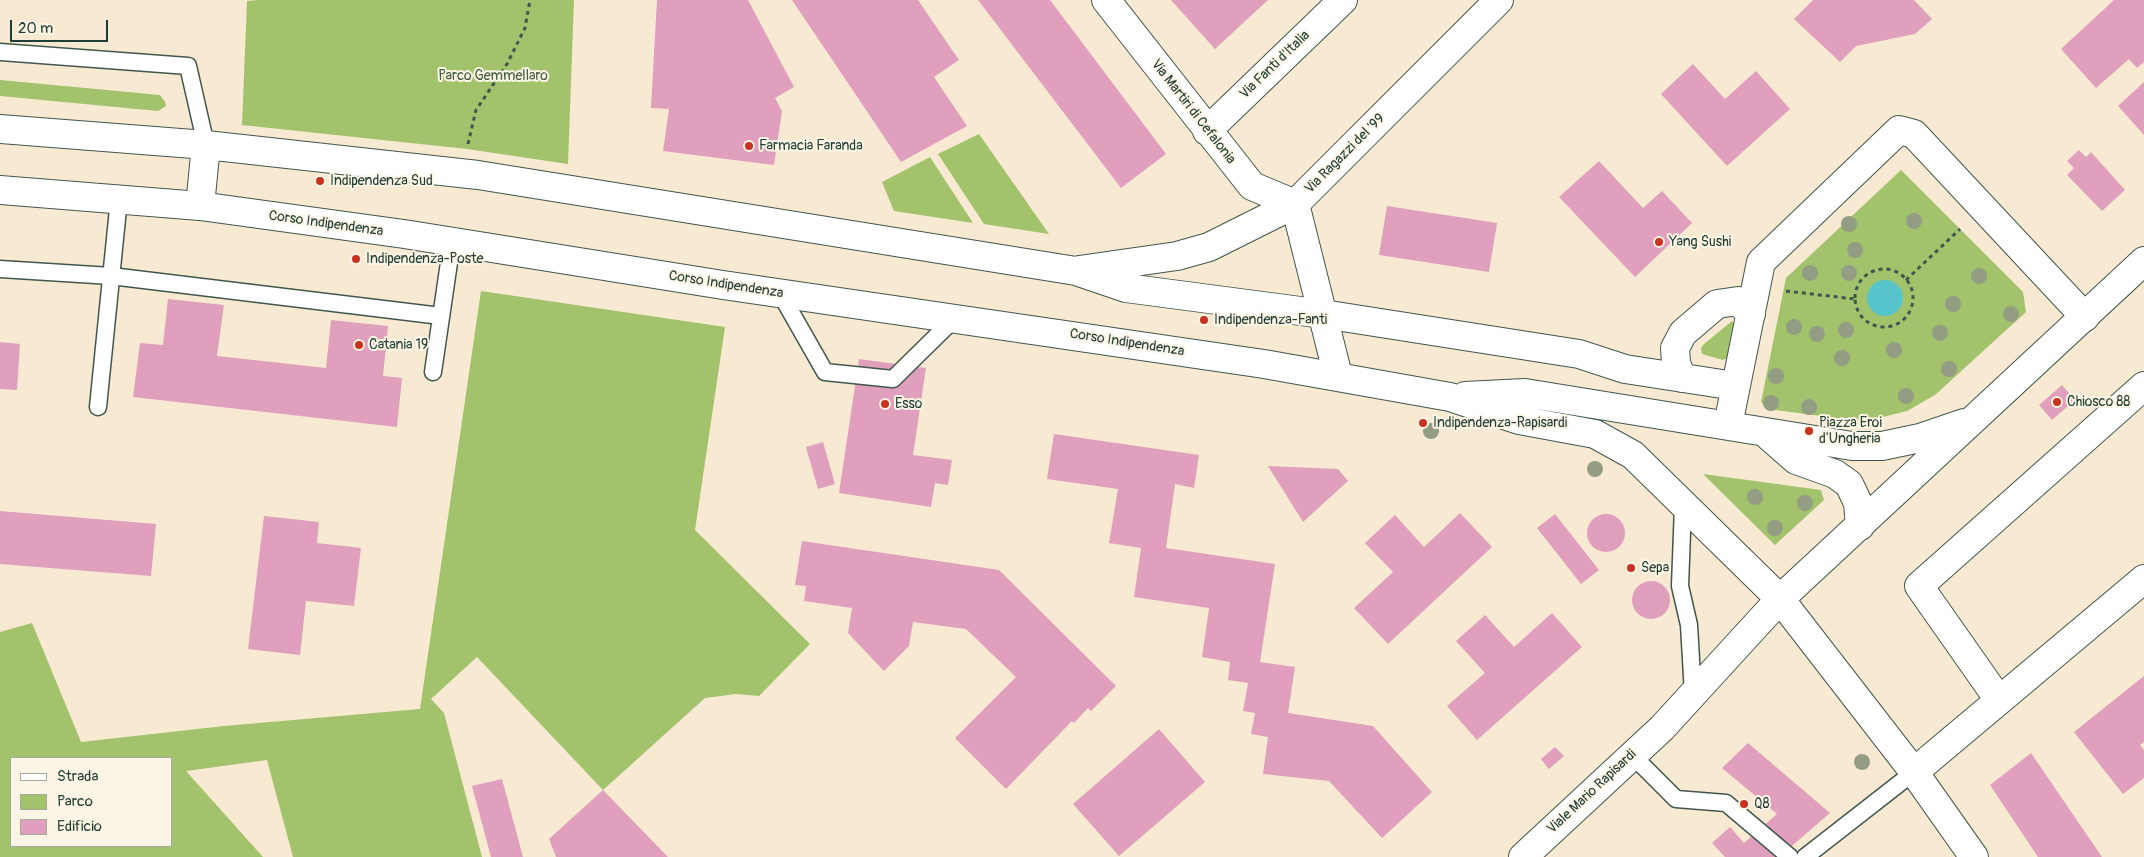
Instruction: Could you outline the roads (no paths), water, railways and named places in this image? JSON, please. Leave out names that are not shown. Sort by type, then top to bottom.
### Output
[{"type":"street","name":"Via Martiri di Cefalonia","points":[[1106,0],[1252,186],[1295,204]]},
{"type":"street","name":"Via Fanti d'Italia","points":[[1207,131],[1342,0]]},
{"type":"street","name":"Via Ragazzi del '99","points":[[1338,376],[1295,204],[1499,0]]},
{"type":"street","points":[[0,129],[206,145],[465,174],[1076,271],[1126,288],[1323,314],[1579,354],[1624,369],[1734,386]]},
{"type":"street","points":[[1728,425],[1734,386],[1761,262],[1899,130],[1914,134],[2085,317]]},
{"type":"street","points":[[200,206],[206,145]]},
{"type":"street","name":"Corso Indipendenza","points":[[0,190],[200,206],[452,242],[1338,376],[1450,397]]},
{"type":"street","points":[[1076,271],[1177,256],[1209,247],[1295,204]]},
{"type":"street","name":"Viale Mario Rapisardi","points":[[1523,857],[1662,728],[1780,599],[2144,261]]},
{"type":"street","points":[[1682,378],[1676,364],[1675,348],[1683,333],[1717,304],[1738,301],[1750,314]]},
{"type":"street","points":[[2000,700],[1919,586],[2144,386]]},
{"type":"street","points":[[1450,397],[1525,393],[1852,446],[1882,446],[1920,438],[1973,420]]},
{"type":"street","points":[[1450,397],[1519,420],[1595,434],[1633,455],[1780,599],[1914,772],[1974,857]]},
{"type":"street","points":[[1764,432],[1796,460],[1836,474],[1849,484],[1858,503],[1860,526]]},
{"type":"street","points":[[1914,772],[2144,579]]},
{"type":"lane","points":[[0,52],[188,66],[206,145]]},
{"type":"lane","points":[[98,407],[119,199]]},
{"type":"lane","points":[[433,372],[452,242]]},
{"type":"lane","points":[[0,269],[111,276],[441,316]]},
{"type":"lane","points":[[780,293],[825,372],[893,379],[955,318]]},
{"type":"lane","points":[[1683,506],[1680,586],[1689,625],[1693,694]]},
{"type":"lane","points":[[1632,755],[1676,799],[1726,803],[1790,857]]},
{"type":"lane","points":[[1805,857],[1914,772]]},
{"type":"water","points":[[1885,280],[1892,281],[1898,285],[1902,291],[1902,305],[1898,311],[1892,315],[1885,316],[1878,315],[1872,311],[1868,305],[1867,298],[1868,291],[1872,285],[1878,281]]},
{"type":"place","name":"Farmacia Faranda","points":[[749,146]]},
{"type":"place","name":"Indipendenza Sud","points":[[320,181]]},
{"type":"place","name":"Yang Sushi","points":[[1659,242]]},
{"type":"place","name":"Indipendenza-Poste","points":[[356,259]]},
{"type":"place","name":"Indipendenza-Fanti","points":[[1204,320]]},
{"type":"place","name":"Catania 19","points":[[359,345]]},
{"type":"place","name":"Chiosco 88","points":[[2057,402]]},
{"type":"place","name":"Esso","points":[[885,404]]},
{"type":"place","name":"Indipendenza-Rapisardi","points":[[1423,423]]},
{"type":"place","name":"Piazza Eroi d'Ungheria","points":[[1809,431]]},
{"type":"place","name":"Sepa","points":[[1631,568]]},
{"type":"place","name":"Q8","points":[[1744,804]]},
{"type":"park label","name":"Parco Gemmellaro","points":[[493,76]]}]
